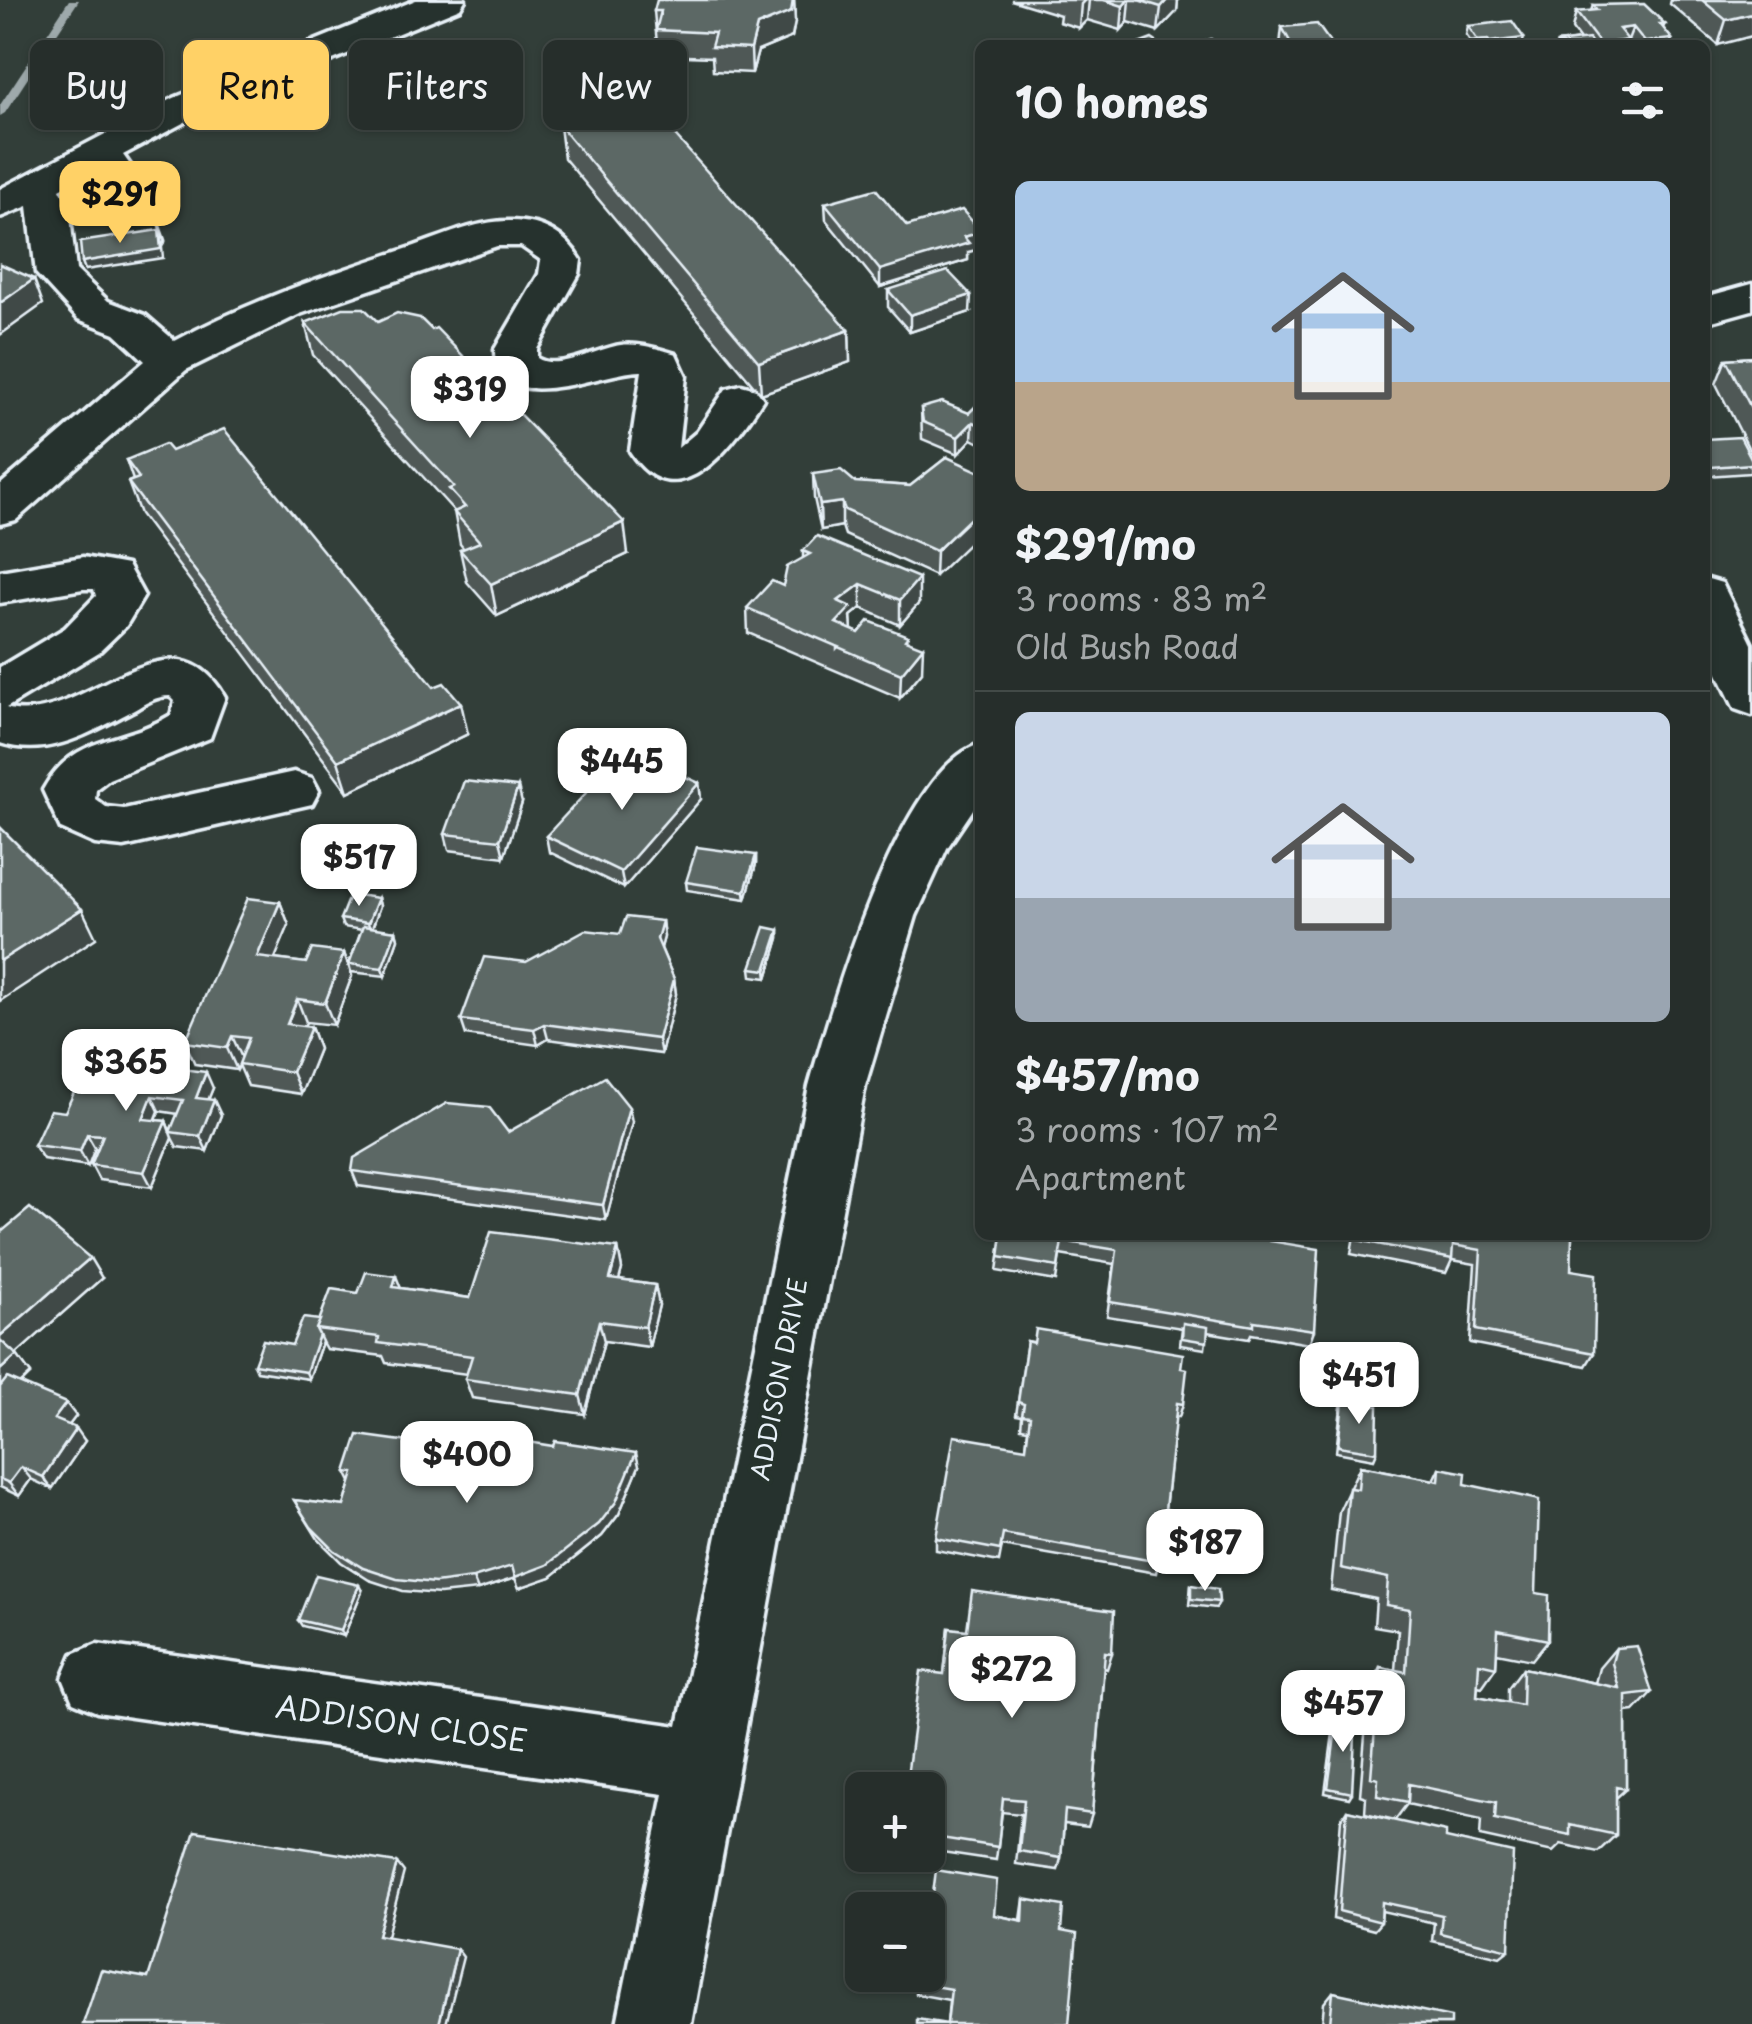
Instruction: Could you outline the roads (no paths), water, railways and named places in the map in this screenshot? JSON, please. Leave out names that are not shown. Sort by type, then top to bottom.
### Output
[{"type":"street","points":[[0,205],[187,106],[448,0]]},
{"type":"street","points":[[100,149],[122,182],[143,273],[171,361]]},
{"type":"street","points":[[38,184],[50,208],[56,273],[94,310],[143,273]]},
{"type":"street","points":[[0,509],[171,361],[232,329],[487,235],[511,233],[547,242],[561,260],[559,274],[516,349],[516,363],[526,373],[543,378],[568,374],[621,355],[662,363],[665,376],[652,451],[669,464],[687,462],[705,450],[741,399]]},
{"type":"street","points":[[1710,309],[1752,297]]},
{"type":"street","points":[[0,587],[71,573],[98,573],[110,576],[120,596],[108,618],[87,640],[0,692]]},
{"type":"street","points":[[1710,605],[1752,696]]},
{"type":"street","points":[[0,724],[11,731],[39,735],[68,726],[136,685],[175,679],[196,688],[202,698],[192,726],[167,740],[92,766],[80,775],[68,796],[77,813],[98,826],[124,828],[294,791]]},
{"type":"street","name":"ADDISON DRIVE","points":[[654,2024],[813,1195],[872,953],[894,896],[918,852],[975,769]]},
{"type":"street","name":"ADDISON CLOSE","points":[[97,1678],[706,1765]]},
{"type":"waterway","points":[[0,113],[74,0]]}]
